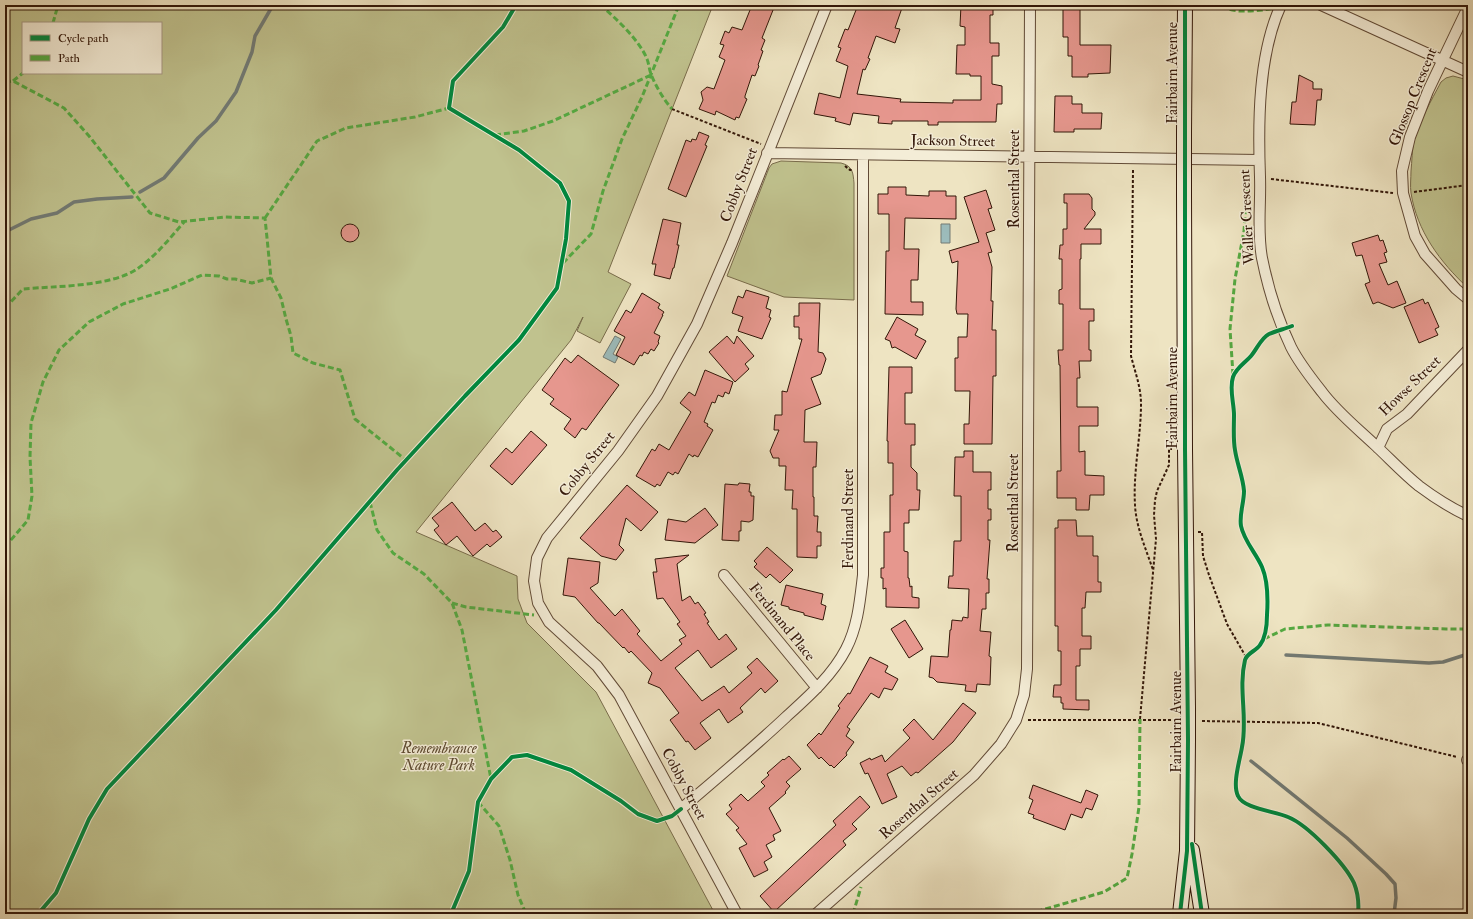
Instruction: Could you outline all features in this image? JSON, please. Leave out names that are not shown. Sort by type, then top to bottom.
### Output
[{"type":"main road","name":"Fairbairn Avenue","points":[[1180,914],[1187,852],[1188,790],[1185,449],[1184,5]]},
{"type":"main road","name":"Fairbairn Avenue","points":[[1188,790],[1191,837],[1202,914]]},
{"type":"street","name":"Cobby Street","points":[[737,914],[619,695],[597,666],[549,622],[538,603],[534,581],[537,558],[547,538],[618,451],[657,396],[693,331],[732,243],[826,5]]},
{"type":"street","name":"Rosenthal Street","points":[[816,914],[974,775],[1001,744],[1018,720],[1024,695],[1027,669],[1030,5]]},
{"type":"street","name":"Waller Crescent","points":[[1281,5],[1267,48],[1261,94],[1259,160],[1260,226],[1262,258],[1272,298],[1292,348],[1322,392],[1341,413],[1419,486],[1452,508],[1468,516]]},
{"type":"street","points":[[1321,5],[1468,72]]},
{"type":"street","name":"Glossop Crescent","points":[[1468,7],[1428,91],[1410,137],[1402,171],[1402,193],[1415,236],[1425,254],[1456,289],[1468,300]]},
{"type":"street","name":"Jackson Street","points":[[768,150],[863,155],[1259,160]]},
{"type":"street","name":"Ferdinand Street","points":[[681,809],[755,746],[817,688],[831,672],[847,648],[858,616],[863,575],[863,155]]},
{"type":"street","name":"Howse Street","points":[[1378,448],[1387,429],[1407,414],[1468,350]]},
{"type":"street","name":"Ferdinand Place","points":[[724,575],[817,688]]},
{"type":"path","points":[[672,109],[768,150]]},
{"type":"path","points":[[1133,167],[1131,356],[1135,373],[1140,385],[1141,404],[1135,506],[1138,527],[1153,570]]},
{"type":"path","points":[[1269,178],[1398,193]]},
{"type":"path","points":[[1411,192],[1468,185]]},
{"type":"path","points":[[1140,719],[1156,539],[1154,509],[1157,491],[1169,465],[1169,449],[1185,449]]},
{"type":"path","points":[[1186,532],[1202,532],[1203,556],[1209,575],[1227,624],[1246,657],[1245,663]]},
{"type":"path","points":[[1246,657],[1251,654]]},
{"type":"path","points":[[1243,714],[1244,729]]},
{"type":"path","points":[[1018,720],[1180,720]]},
{"type":"path","points":[[1196,721],[1318,723],[1468,760]]},
{"type":"green space","name":"Remembrance Nature Park","points":[[5,5],[713,5],[608,272],[631,284],[600,343],[577,331],[583,317],[571,340],[416,532],[517,576],[518,599],[527,623],[596,692],[715,914],[5,914]]},
{"type":"green space","points":[[1453,76],[1468,80],[1468,288],[1439,257],[1424,233],[1414,207],[1411,190],[1412,152],[1416,133],[1441,82],[1446,78]]},
{"type":"green space","points":[[781,161],[841,163],[845,164],[852,170],[854,183],[854,300],[784,297],[727,276],[769,168],[772,164]]},
{"type":"water","points":[[941,224],[950,224],[950,243],[941,243]]},
{"type":"water","points":[[615,336],[621,339],[613,354],[618,357],[615,363],[603,357]]},
{"type":"building","points":[[752,5],[775,5],[762,38],[765,40],[761,50],[763,51],[758,65],[759,66],[755,76],[752,75],[745,96],[747,99],[739,118],[736,117],[735,120],[716,111],[715,115],[699,109],[703,100],[701,92],[707,87],[714,89],[725,60],[719,57],[724,45],[720,44],[725,31],[729,33],[732,27],[742,30]]},
{"type":"building","points":[[858,5],[903,5],[895,28],[900,29],[895,43],[876,36],[868,58],[870,59],[865,70],[863,69],[857,94],[901,99],[900,102],[953,103],[953,100],[981,100],[981,76],[956,74],[957,45],[965,45],[965,27],[960,26],[961,5],[993,5],[993,15],[990,15],[990,43],[999,43],[999,56],[992,56],[992,84],[1002,86],[1002,104],[997,104],[996,122],[938,122],[938,125],[928,125],[928,121],[892,121],[892,124],[878,123],[879,116],[853,113],[850,125],[835,121],[836,118],[814,114],[819,93],[840,98],[848,66],[836,61],[841,48],[838,47],[845,29],[848,30]]},
{"type":"building","points":[[1063,5],[1080,5],[1080,45],[1111,45],[1110,73],[1088,74],[1088,77],[1072,77],[1072,56],[1068,56],[1068,37],[1063,37]]},
{"type":"building","points":[[1299,75],[1313,82],[1313,89],[1322,89],[1321,100],[1317,100],[1315,125],[1290,124],[1292,102],[1296,102]]},
{"type":"building","points":[[1055,96],[1072,96],[1072,104],[1082,104],[1082,113],[1102,113],[1101,129],[1074,129],[1074,132],[1054,132]]},
{"type":"building","points":[[699,132],[709,136],[705,145],[707,146],[686,197],[668,189],[686,140],[691,142],[692,139],[696,140]]},
{"type":"building","points":[[888,187],[906,187],[906,195],[929,196],[929,191],[946,191],[946,196],[956,196],[956,219],[905,218],[904,249],[919,249],[918,280],[911,280],[911,302],[923,302],[923,315],[885,314],[886,251],[889,251],[889,214],[878,214],[878,194],[888,194]]},
{"type":"building","points":[[986,190],[992,208],[988,209],[995,230],[986,233],[992,252],[988,253],[992,267],[992,330],[996,330],[996,376],[993,376],[992,444],[964,444],[964,424],[969,424],[970,391],[955,391],[955,358],[958,358],[958,337],[967,337],[968,314],[957,314],[958,261],[952,263],[949,251],[979,242],[964,197]]},
{"type":"building","points":[[1064,194],[1089,194],[1092,198],[1092,209],[1095,212],[1095,215],[1084,229],[1101,229],[1101,244],[1081,244],[1080,259],[1080,309],[1094,309],[1094,321],[1089,321],[1089,350],[1091,350],[1091,361],[1079,361],[1080,378],[1077,378],[1077,407],[1098,407],[1098,426],[1079,426],[1079,452],[1085,451],[1085,475],[1104,476],[1104,495],[1090,495],[1089,510],[1076,510],[1076,498],[1057,498],[1057,471],[1061,471],[1060,365],[1058,350],[1063,350],[1063,304],[1059,304],[1059,290],[1062,289],[1062,259],[1059,259],[1060,245],[1063,245],[1063,229],[1067,229],[1067,203],[1064,203]]},
{"type":"building","points":[[663,219],[681,223],[677,245],[679,245],[670,279],[654,275],[656,264],[652,264]]},
{"type":"building","points":[[346,224],[354,224],[359,229],[357,240],[354,242],[346,242],[341,237],[341,229]]},
{"type":"building","points":[[1378,235],[1380,241],[1383,240],[1387,252],[1384,253],[1387,262],[1379,264],[1388,285],[1397,281],[1406,303],[1393,308],[1378,302],[1373,304],[1365,284],[1370,282],[1362,255],[1356,256],[1352,243]]},
{"type":"building","points":[[746,290],[769,297],[766,308],[771,310],[769,317],[771,318],[762,339],[738,331],[743,317],[732,313],[738,296],[743,298]]},
{"type":"building","points":[[642,293],[660,304],[658,308],[664,312],[654,333],[660,336],[659,343],[654,351],[651,349],[648,354],[644,352],[642,356],[640,355],[634,365],[616,355],[625,337],[614,331],[626,310],[631,313]]},
{"type":"building","points":[[1423,299],[1425,304],[1428,302],[1439,327],[1435,329],[1438,335],[1419,343],[1404,307]]},
{"type":"building","points":[[799,303],[820,303],[818,352],[823,353],[826,359],[821,374],[811,378],[821,404],[805,410],[804,442],[817,442],[816,467],[813,467],[813,497],[814,516],[818,516],[817,532],[821,532],[821,546],[817,546],[817,558],[797,557],[797,509],[792,509],[793,490],[785,490],[786,466],[779,466],[779,458],[773,458],[770,451],[779,430],[774,430],[775,415],[782,415],[782,391],[787,392],[802,339],[799,339],[799,327],[794,327],[794,316],[799,316]]},
{"type":"building","points":[[897,317],[918,329],[915,335],[926,341],[916,359],[895,347],[892,348],[890,341],[885,339]]},
{"type":"building","points":[[727,336],[734,344],[737,336],[754,356],[745,364],[749,369],[735,382],[709,352]]},
{"type":"building","points":[[578,355],[619,385],[586,430],[582,428],[575,438],[564,429],[571,419],[550,404],[554,399],[542,390],[565,358],[571,363]]},
{"type":"building","points":[[889,367],[912,367],[912,393],[905,393],[905,424],[915,424],[915,445],[911,445],[911,467],[917,473],[917,490],[920,490],[919,510],[909,510],[909,523],[904,523],[904,551],[908,552],[908,578],[910,587],[912,586],[912,597],[919,598],[919,608],[886,607],[886,588],[883,589],[883,578],[881,578],[881,568],[884,568],[884,532],[890,532],[890,495],[893,495],[893,463],[888,463],[887,441]]},
{"type":"building","points":[[705,370],[733,382],[729,394],[725,392],[723,397],[718,395],[715,403],[712,402],[704,422],[713,430],[698,457],[694,455],[693,457],[689,454],[678,474],[675,472],[673,475],[668,472],[660,486],[657,484],[655,487],[636,476],[652,449],[655,451],[659,444],[669,450],[691,412],[680,403],[689,392],[695,396]]},
{"type":"building","points":[[531,431],[547,445],[512,485],[490,466],[506,448],[512,453]]},
{"type":"building","points":[[964,451],[973,451],[973,472],[991,472],[991,490],[988,490],[988,509],[991,509],[991,520],[988,520],[988,540],[990,540],[987,579],[989,579],[989,593],[986,593],[986,609],[982,609],[980,631],[991,632],[989,656],[991,657],[990,685],[977,684],[976,692],[965,691],[966,685],[937,682],[933,678],[929,677],[931,656],[948,657],[952,620],[962,621],[963,617],[968,618],[969,589],[948,588],[949,576],[953,576],[954,541],[961,541],[961,496],[954,496],[955,457],[964,457]]},
{"type":"building","points":[[739,483],[750,484],[749,492],[751,492],[751,496],[754,496],[753,520],[749,522],[741,521],[739,541],[722,540],[725,484],[738,485]]},
{"type":"building","points":[[627,485],[658,512],[641,531],[626,518],[619,545],[624,550],[616,560],[601,556],[580,538]]},
{"type":"building","points":[[452,502],[475,531],[485,523],[493,532],[496,530],[502,537],[490,547],[487,544],[473,556],[457,536],[446,545],[434,530],[439,526],[432,518]]},
{"type":"building","points":[[705,508],[718,525],[695,543],[665,540],[668,519],[686,522]]},
{"type":"building","points":[[1058,520],[1076,520],[1077,536],[1093,536],[1093,556],[1098,556],[1098,582],[1101,582],[1101,592],[1086,592],[1085,608],[1082,608],[1082,636],[1091,636],[1091,649],[1080,649],[1080,666],[1076,666],[1076,700],[1089,700],[1089,710],[1063,709],[1061,697],[1053,697],[1054,685],[1061,685],[1061,651],[1058,651],[1058,626],[1055,626],[1055,528],[1058,528]]},
{"type":"building","points":[[767,547],[793,570],[780,583],[770,574],[766,578],[754,567],[757,564],[754,561]]},
{"type":"building","points":[[689,555],[677,564],[682,601],[690,596],[695,604],[698,602],[706,613],[704,614],[709,622],[707,623],[719,640],[726,634],[737,649],[711,668],[698,650],[675,668],[702,701],[724,686],[729,693],[752,673],[747,667],[757,658],[778,681],[765,693],[761,688],[740,708],[743,712],[728,723],[719,709],[700,723],[711,738],[695,750],[688,741],[686,742],[670,720],[679,713],[660,688],[648,683],[652,673],[631,651],[629,653],[624,647],[623,648],[575,597],[563,595],[568,558],[600,562],[598,583],[590,588],[615,616],[622,609],[640,631],[637,634],[661,661],[682,644],[679,640],[686,636],[677,624],[680,622],[663,598],[657,599],[653,572],[657,572],[655,559]]},
{"type":"building","points":[[786,585],[823,594],[821,604],[826,606],[823,620],[804,615],[804,613],[781,605]]},
{"type":"building","points":[[905,620],[923,649],[909,658],[891,629]]},
{"type":"building","points":[[870,657],[888,666],[885,672],[898,679],[892,690],[884,688],[879,698],[871,693],[847,727],[850,729],[846,736],[854,742],[846,753],[847,755],[834,768],[821,757],[819,759],[807,745],[819,733],[821,735],[840,708],[838,706],[848,693],[850,694]]},
{"type":"building","points":[[963,703],[976,713],[953,742],[918,773],[916,772],[911,776],[902,766],[887,774],[897,797],[882,804],[868,773],[865,774],[860,763],[870,758],[871,760],[882,755],[885,762],[910,738],[903,730],[914,719],[933,740]]},
{"type":"building","points":[[789,756],[801,769],[786,782],[790,786],[785,792],[786,793],[769,808],[781,831],[773,835],[775,840],[766,845],[772,857],[764,862],[768,870],[754,877],[739,848],[747,844],[736,830],[739,828],[726,814],[732,809],[729,805],[741,794],[748,801],[765,786],[761,782],[769,775],[767,773],[783,759],[784,760]]},
{"type":"building","points":[[1033,785],[1081,803],[1086,790],[1098,795],[1092,810],[1086,808],[1082,818],[1071,814],[1065,830],[1033,818],[1034,815],[1028,813],[1033,800],[1029,798]]},
{"type":"building","points":[[860,796],[870,807],[852,824],[857,829],[843,841],[846,845],[774,912],[760,896],[836,825],[833,821]]},
{"type":"waterway","points":[[140,192],[164,178],[198,138],[216,121],[236,92],[252,52],[255,36],[273,5]]},
{"type":"waterway","points":[[5,232],[31,219],[57,213],[74,202],[132,197]]},
{"type":"waterway","points":[[1286,655],[1429,663],[1443,662],[1468,654]]},
{"type":"waterway","points":[[1251,761],[1347,838],[1386,874],[1395,884],[1396,898],[1394,914]]},
{"type":"marked path","points":[[53,22],[58,5]]},
{"type":"marked path","points":[[600,5],[620,23],[644,52],[655,83],[672,109]]},
{"type":"marked path","points":[[563,263],[591,234],[603,191],[622,139],[642,97],[679,5]]},
{"type":"marked path","points":[[1222,5],[1227,8],[1241,11],[1280,8]]},
{"type":"marked path","points":[[13,81],[22,74]]},
{"type":"marked path","points":[[495,135],[524,131],[553,121],[651,75]]},
{"type":"marked path","points":[[5,82],[13,81],[64,108],[89,136],[150,213],[179,222],[225,217],[265,218],[271,278],[281,298],[291,336],[293,353],[313,363],[340,370],[355,419],[407,461]]},
{"type":"marked path","points":[[265,218],[317,141],[346,128],[415,117],[449,108]]},
{"type":"marked path","points":[[1233,375],[1230,329],[1235,279],[1244,231],[1247,174]]},
{"type":"marked path","points":[[5,308],[23,289],[82,285],[126,275],[137,269],[150,258],[185,221]]},
{"type":"marked path","points":[[5,547],[28,520],[32,496],[30,457],[31,423],[43,382],[59,350],[89,322],[123,304],[170,289],[202,275],[219,276],[227,279],[235,279],[252,283],[271,278]]},
{"type":"marked path","points":[[370,502],[377,530],[393,553],[424,574],[452,603],[462,630],[491,779]]},
{"type":"marked path","points":[[452,603],[466,607],[534,615]]},
{"type":"marked path","points":[[1264,639],[1285,629],[1328,625],[1468,629]]},
{"type":"marked path","points":[[1028,914],[1104,892],[1127,878],[1139,807],[1140,719]]},
{"type":"marked path","points":[[478,802],[499,826],[510,860],[518,895],[526,914]]},
{"type":"marked path","points":[[853,914],[861,887]]},
{"type":"cycle path","points":[[38,914],[56,893],[89,819],[107,789],[276,610],[397,470],[519,340],[557,288],[566,239],[569,201],[560,183],[519,150],[449,108],[453,81],[503,27],[516,5]]},
{"type":"cycle path","points":[[1180,914],[1187,851],[1188,740],[1185,449],[1185,5]]},
{"type":"cycle path","points":[[1292,326],[1266,336],[1251,356],[1236,371],[1232,382],[1234,446],[1244,491],[1241,526],[1245,537],[1262,567],[1267,597],[1267,623],[1265,635],[1260,645],[1246,658],[1243,671],[1244,736],[1237,772],[1236,791],[1241,800],[1247,804],[1296,821],[1325,846],[1343,866],[1354,883],[1358,898],[1358,914]]},
{"type":"cycle path","points":[[451,914],[469,871],[478,802],[491,779],[512,757],[527,755],[571,770],[621,801],[638,814],[657,821],[672,816],[681,809]]},
{"type":"cycle path","points":[[1192,844],[1202,914]]}]
